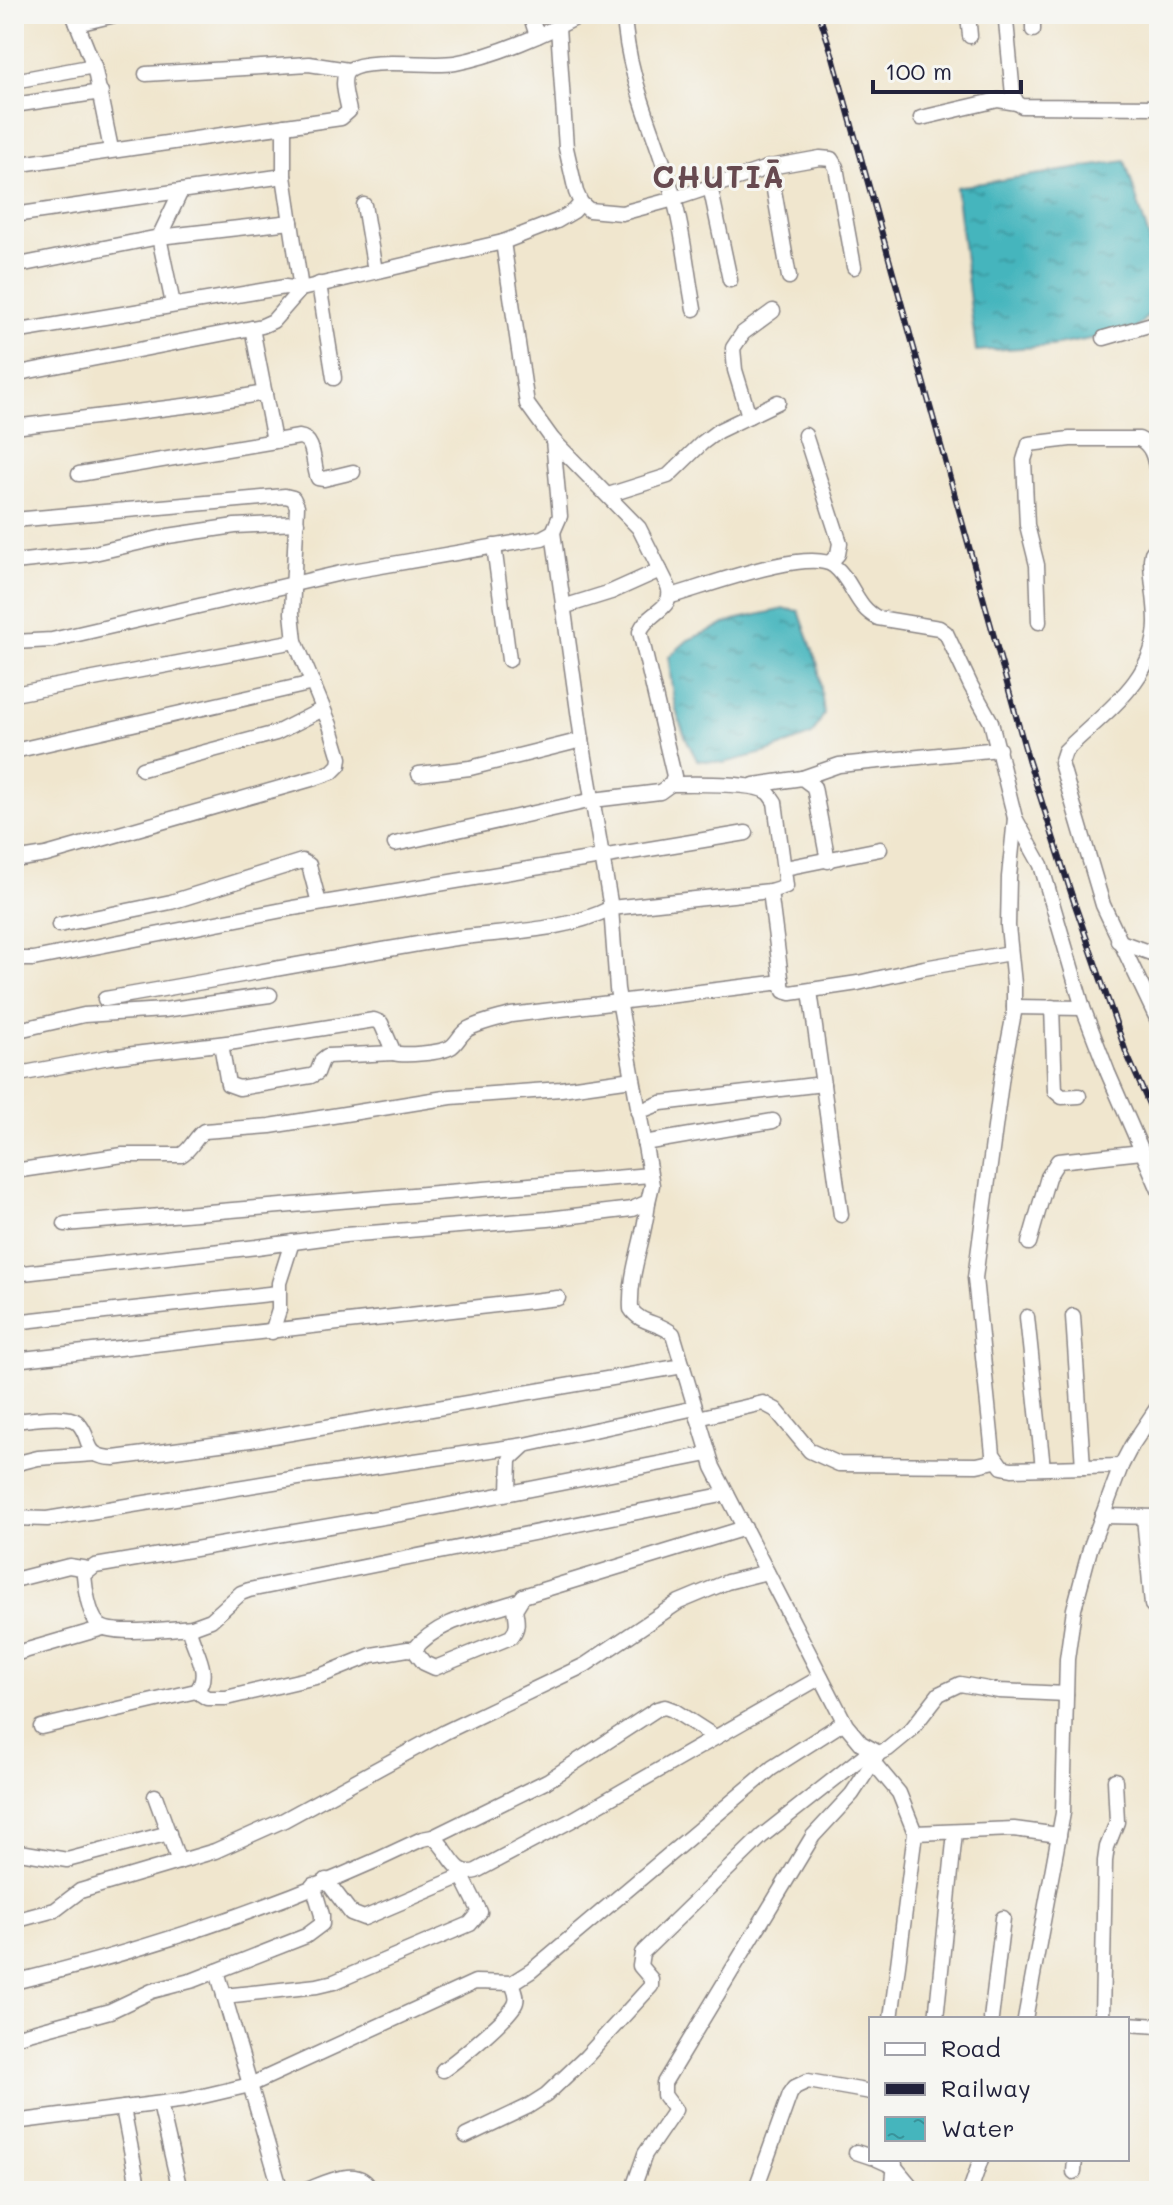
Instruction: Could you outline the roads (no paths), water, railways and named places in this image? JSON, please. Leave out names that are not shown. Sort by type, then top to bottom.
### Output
[{"type":"street","points":[[111,149],[94,66],[75,19],[119,14]]},
{"type":"street","points":[[530,14],[537,36]]},
{"type":"street","points":[[146,74],[309,64],[348,70],[389,63],[452,64],[537,36],[583,14]]},
{"type":"street","points":[[624,14],[625,36],[640,100],[674,199],[694,309]]},
{"type":"street","points":[[968,14],[970,36]]},
{"type":"street","points":[[1033,14],[1033,30]]},
{"type":"street","points":[[1006,21],[1013,95],[1017,103]]},
{"type":"street","points":[[558,27],[566,148],[576,192],[589,210],[622,213],[770,167],[820,158],[831,159],[836,167],[854,267]]},
{"type":"street","points":[[14,81],[94,66]]},
{"type":"street","points":[[14,165],[346,115],[349,111],[344,77],[348,70]]},
{"type":"street","points":[[14,105],[101,92]]},
{"type":"street","points":[[921,118],[998,100],[1031,107],[1159,107]]},
{"type":"street","points":[[14,374],[252,328],[273,321],[301,289],[284,176],[284,126]]},
{"type":"street","points":[[770,167],[789,277]]},
{"type":"street","points":[[14,215],[284,176]]},
{"type":"street","points":[[710,186],[730,280]]},
{"type":"street","points":[[173,304],[159,237],[181,191]]},
{"type":"street","points":[[14,332],[285,287],[301,289],[503,242],[557,221],[581,203]]},
{"type":"street","points":[[364,205],[375,271]]},
{"type":"street","points":[[14,266],[159,237],[291,222]]},
{"type":"street","points":[[395,844],[593,800],[660,792],[671,784],[674,776],[644,660],[640,632],[642,624],[668,604],[671,596],[639,528],[553,440],[527,404],[503,242]]},
{"type":"street","points":[[319,284],[334,378]]},
{"type":"street","points":[[749,416],[735,370],[733,348],[743,333],[773,311]]},
{"type":"street","points":[[1104,338],[1159,322]]},
{"type":"street","points":[[252,328],[274,441]]},
{"type":"street","points":[[14,427],[265,393]]},
{"type":"street","points":[[608,495],[668,476],[702,443],[778,402]]},
{"type":"street","points":[[805,435],[840,543],[838,554],[830,563]]},
{"type":"street","points":[[79,474],[305,438],[310,442],[318,478],[353,472]]},
{"type":"street","points":[[1039,622],[1037,565],[1027,525],[1024,460],[1029,444],[1070,439],[1139,439],[1151,448],[1159,481]]},
{"type":"street","points":[[553,440],[560,516],[553,532],[582,740],[611,908],[619,1003],[650,1175],[651,1194],[646,1224],[632,1274],[631,1309],[641,1319],[673,1334],[708,1454],[727,1494],[844,1722],[874,1755],[899,1793],[915,1833],[891,2017]]},
{"type":"street","points":[[14,520],[285,496],[293,498],[297,506],[293,586],[295,641],[340,758],[339,765],[332,772],[46,855],[14,860]]},
{"type":"street","points":[[14,562],[90,554],[168,536],[235,526],[297,523]]},
{"type":"street","points":[[14,642],[52,640],[341,573],[542,538],[553,532]]},
{"type":"street","points":[[1159,544],[1151,559],[1156,621],[1149,653],[1130,690],[1062,757],[1063,772],[1086,840],[1103,905],[1159,1023]]},
{"type":"street","points":[[494,546],[509,660]]},
{"type":"street","points":[[671,596],[802,560],[830,563],[839,570],[861,607],[869,614],[939,628],[946,633],[991,722],[1015,818],[1034,850],[1048,884],[1083,1008],[1159,1190]]},
{"type":"street","points":[[563,607],[611,592],[660,570]]},
{"type":"street","points":[[14,694],[295,641]]},
{"type":"street","points":[[14,751],[313,683]]},
{"type":"street","points":[[142,769],[276,733],[323,709]]},
{"type":"street","points":[[419,774],[470,768],[582,740]]},
{"type":"street","points":[[746,787],[802,778],[839,765],[999,749]]},
{"type":"street","points":[[802,778],[814,787],[817,796],[828,861]]},
{"type":"street","points":[[105,999],[433,942],[569,924],[611,908],[770,891],[786,886],[775,802],[764,790],[671,784]]},
{"type":"street","points":[[1015,818],[1009,877],[1014,1007],[975,1278],[995,1461],[1002,1467],[1012,1469],[1121,1466]]},
{"type":"street","points":[[14,959],[33,959],[319,903],[746,833]]},
{"type":"street","points":[[785,868],[880,849]]},
{"type":"street","points":[[59,925],[185,899],[302,861],[309,865],[319,903]]},
{"type":"street","points":[[770,891],[784,991],[810,991],[1010,953]]},
{"type":"street","points":[[1118,941],[1159,956]]},
{"type":"street","points":[[221,1044],[228,1084],[239,1088],[311,1076],[317,1073],[327,1056],[402,1055],[446,1050],[463,1032],[511,1015],[782,982]]},
{"type":"street","points":[[810,991],[841,1215]]},
{"type":"street","points":[[14,1031],[84,1015],[164,1010],[270,995]]},
{"type":"street","points":[[1014,1007],[1083,1008]]},
{"type":"street","points":[[1052,1007],[1055,1091],[1062,1097],[1079,1096]]},
{"type":"street","points":[[14,1075],[109,1057],[221,1044],[374,1020],[381,1023],[394,1053]]},
{"type":"street","points":[[14,1171],[123,1155],[181,1155],[204,1131],[270,1126],[451,1097],[561,1089],[632,1079]]},
{"type":"street","points":[[638,1112],[661,1103],[823,1084]]},
{"type":"street","points":[[644,1143],[773,1121]]},
{"type":"street","points":[[1029,1243],[1048,1177],[1058,1161],[1142,1152]]},
{"type":"street","points":[[65,1224],[650,1175]]},
{"type":"street","points":[[14,1274],[345,1235],[548,1219],[632,1209],[648,1202]]},
{"type":"street","points":[[272,1332],[279,1310],[282,1269],[292,1242]]},
{"type":"street","points":[[14,1322],[278,1293]]},
{"type":"street","points":[[14,1360],[558,1298]]},
{"type":"street","points":[[1073,1316],[1083,1467]]},
{"type":"street","points":[[1027,1317],[1043,1468]]},
{"type":"street","points":[[14,1421],[68,1418],[78,1423],[94,1454],[101,1458],[114,1458],[250,1440],[683,1366]]},
{"type":"street","points":[[14,1518],[47,1519],[525,1445],[755,1404],[768,1405],[776,1410],[810,1451],[839,1464],[977,1465],[995,1461]]},
{"type":"street","points":[[1025,2017],[1063,1813],[1067,1659],[1074,1609],[1090,1549],[1121,1466],[1159,1405]]},
{"type":"street","points":[[509,1492],[510,1459],[517,1449],[525,1445]]},
{"type":"street","points":[[14,1464],[38,1458],[94,1454]]},
{"type":"street","points":[[14,1580],[69,1566],[88,1569],[418,1511],[708,1454]]},
{"type":"street","points":[[88,1569],[84,1575],[85,1585],[97,1624],[103,1628],[115,1631],[192,1627],[211,1620],[241,1593],[249,1590],[727,1494]]},
{"type":"street","points":[[1102,1516],[1151,1517],[1152,1605]]},
{"type":"street","points":[[414,1650],[424,1663],[435,1668],[511,1637],[516,1631],[515,1609],[523,1596],[745,1528]]},
{"type":"street","points":[[14,1921],[55,1910],[80,1891],[215,1851],[284,1820],[432,1739],[567,1674],[679,1602],[727,1582],[767,1572]]},
{"type":"street","points":[[196,1691],[207,1698],[226,1698],[320,1676],[372,1655],[414,1650],[422,1639],[438,1628],[518,1601]]},
{"type":"street","points":[[41,1727],[196,1691],[204,1680],[190,1633],[192,1627]]},
{"type":"street","points":[[14,1654],[103,1628]]},
{"type":"street","points":[[320,1882],[351,1913],[364,1918],[465,1875],[572,1820],[821,1677]]},
{"type":"street","points":[[466,2136],[527,2107],[559,2083],[651,1986],[651,1979],[640,1966],[642,1953],[762,1836],[874,1755],[888,1749],[911,1730],[939,1694],[960,1684],[999,1691],[1066,1694]]},
{"type":"street","points":[[14,1982],[105,1960],[187,1935],[433,1837],[547,1781],[657,1709],[665,1707],[673,1710],[715,1737]]},
{"type":"street","points":[[14,2122],[200,2098],[250,2085],[475,1982],[512,1983],[531,1971],[772,1768],[844,1722]]},
{"type":"street","points":[[632,2191],[645,2154],[675,2110],[664,2095],[664,2083],[813,1836],[852,1794],[874,1755]]},
{"type":"street","points":[[1102,2017],[1105,1861],[1117,1822],[1115,1780]]},
{"type":"street","points":[[155,1796],[179,1862]]},
{"type":"street","points":[[915,1833],[1030,1829],[1059,1835]]},
{"type":"street","points":[[936,2017],[955,1832]]},
{"type":"street","points":[[14,1851],[67,1860],[169,1833]]},
{"type":"street","points":[[224,1996],[317,1986],[346,1978],[470,1924],[480,1912],[465,1875],[433,1837]]},
{"type":"street","points":[[14,2037],[110,2011],[152,1991],[194,1980],[317,1929],[322,1924],[320,1882]]},
{"type":"street","points":[[991,2017],[1003,1918]]},
{"type":"street","points":[[217,1971],[281,2191]]},
{"type":"street","points":[[443,2070],[458,2060],[513,2008],[517,1995],[512,1983]]},
{"type":"street","points":[[1129,2024],[1159,2026]]},
{"type":"street","points":[[755,2191],[795,2087],[808,2081],[869,2092]]},
{"type":"street","points":[[160,2104],[179,2186]]},
{"type":"street","points":[[123,2108],[139,2191]]},
{"type":"street","points":[[970,2191],[980,2161]]},
{"type":"street","points":[[892,2191],[895,2163]]},
{"type":"street","points":[[895,2163],[915,2191]]},
{"type":"street","points":[[310,2190],[346,2177],[359,2177],[368,2182],[371,2191]]},
{"type":"water","points":[[1125,161],[1149,238],[1150,313],[1134,331],[1052,346],[976,351],[956,187]]},
{"type":"water","points":[[784,609],[799,611],[818,665],[824,714],[812,735],[767,752],[724,763],[697,760],[676,710],[669,657],[688,640],[734,620]]},
{"type":"railway","points":[[819,14],[1028,759],[1126,1052],[1159,1127]]},
{"type":"district","name":"CHUTIĀ","points":[[719,178]]}]
